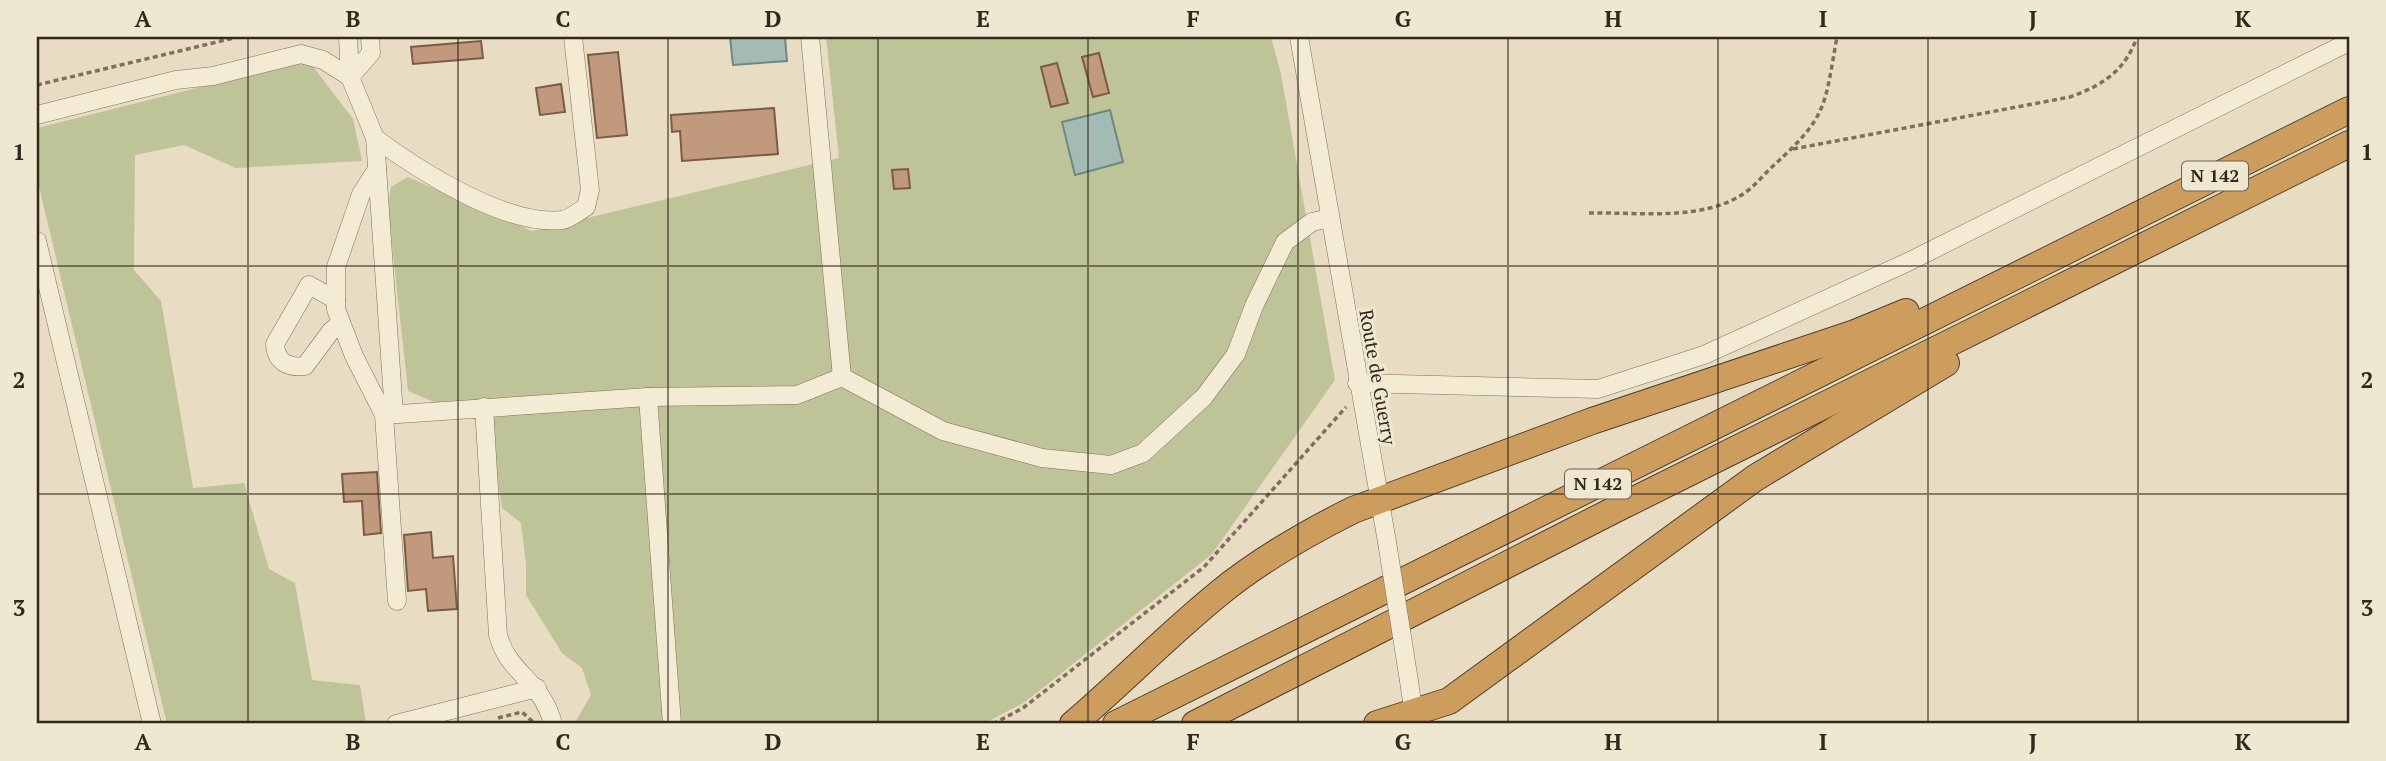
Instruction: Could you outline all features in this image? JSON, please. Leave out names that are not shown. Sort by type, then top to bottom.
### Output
[{"type":"highway","name":"N 142","points":[[1116,724],[2349,110]]},
{"type":"highway","name":"N 142","points":[[1195,724],[1616,509],[2349,144]]},
{"type":"highway","points":[[1377,724],[1415,718],[1450,701],[1755,478],[1868,408],[2184,226]]},
{"type":"highway","points":[[1073,724],[1216,595],[1259,563],[1317,528],[1378,502],[1592,421],[1855,333],[2080,243]]},
{"type":"street","points":[[348,37],[350,77],[375,138],[397,601]]},
{"type":"street","points":[[350,77],[371,53],[370,37]]},
{"type":"street","points":[[375,138],[405,160],[468,195],[531,220],[565,220],[586,207],[590,190],[573,37]]},
{"type":"street","points":[[810,37],[842,377]]},
{"type":"street","name":"Route de Guerry","points":[[1299,37],[1415,718]]},
{"type":"street","points":[[1358,388],[1598,389],[1704,355],[1908,262],[2349,42]]},
{"type":"street","points":[[37,115],[176,80],[213,76],[301,54],[323,60],[350,77]]},
{"type":"street","points":[[377,169],[361,194],[336,267],[336,300],[341,323],[354,356],[389,414]]},
{"type":"street","points":[[389,414],[648,397],[797,395],[842,377],[943,431],[1042,458],[1111,465],[1143,453],[1203,397],[1236,354],[1254,306],[1285,242],[1312,222],[1330,218]]},
{"type":"street","points":[[37,241],[152,724]]},
{"type":"street","points":[[336,300],[309,285],[275,344],[276,354],[283,363],[295,367],[305,366],[331,331],[341,323]]},
{"type":"street","points":[[648,397],[673,724]]},
{"type":"street","points":[[484,407],[498,635],[509,661],[537,688],[548,706],[552,724]]},
{"type":"street","points":[[396,724],[537,688]]},
{"type":"path","points":[[37,85],[238,37]]},
{"type":"path","points":[[1589,213],[1698,210],[1726,204],[1749,191],[1793,149],[1822,112],[1837,37]]},
{"type":"path","points":[[1793,149],[2070,97],[2097,87],[2117,73],[2131,55],[2137,37]]},
{"type":"path","points":[[993,724],[1023,708],[1205,567],[1358,388]]},
{"type":"path","points":[[496,718],[523,712],[535,724]]},
{"type":"green space","points":[[826,37],[1271,37],[1281,74],[1335,380],[1212,554],[1025,702],[983,724],[574,724],[591,695],[582,668],[562,653],[526,595],[526,564],[521,523],[502,508],[489,426],[408,391],[388,208],[391,187],[408,177],[532,231],[839,158]]},
{"type":"green space","points":[[308,60],[353,119],[362,161],[236,168],[184,145],[135,155],[134,270],[161,301],[193,488],[244,483],[269,569],[295,583],[312,680],[360,685],[366,723],[167,724],[37,178],[37,128]]},
{"type":"water","points":[[730,37],[785,37],[787,61],[733,65]]},
{"type":"water","points":[[1110,110],[1123,162],[1075,175],[1062,122]]},
{"type":"building","points":[[481,41],[483,58],[413,64],[411,47]]},
{"type":"building","points":[[618,52],[627,135],[597,138],[588,55]]},
{"type":"building","points":[[1099,53],[1109,93],[1093,97],[1082,57]]},
{"type":"building","points":[[1057,63],[1068,103],[1051,107],[1041,67]]},
{"type":"building","points":[[561,84],[565,112],[540,115],[536,88]]},
{"type":"building","points":[[774,108],[778,154],[682,161],[680,131],[672,132],[671,115]]},
{"type":"building","points":[[908,169],[910,188],[894,189],[892,170]]},
{"type":"building","points":[[377,472],[381,533],[364,535],[362,501],[344,502],[342,474]]},
{"type":"building","points":[[431,532],[433,558],[453,556],[457,609],[428,611],[426,589],[408,591],[404,535]]}]
